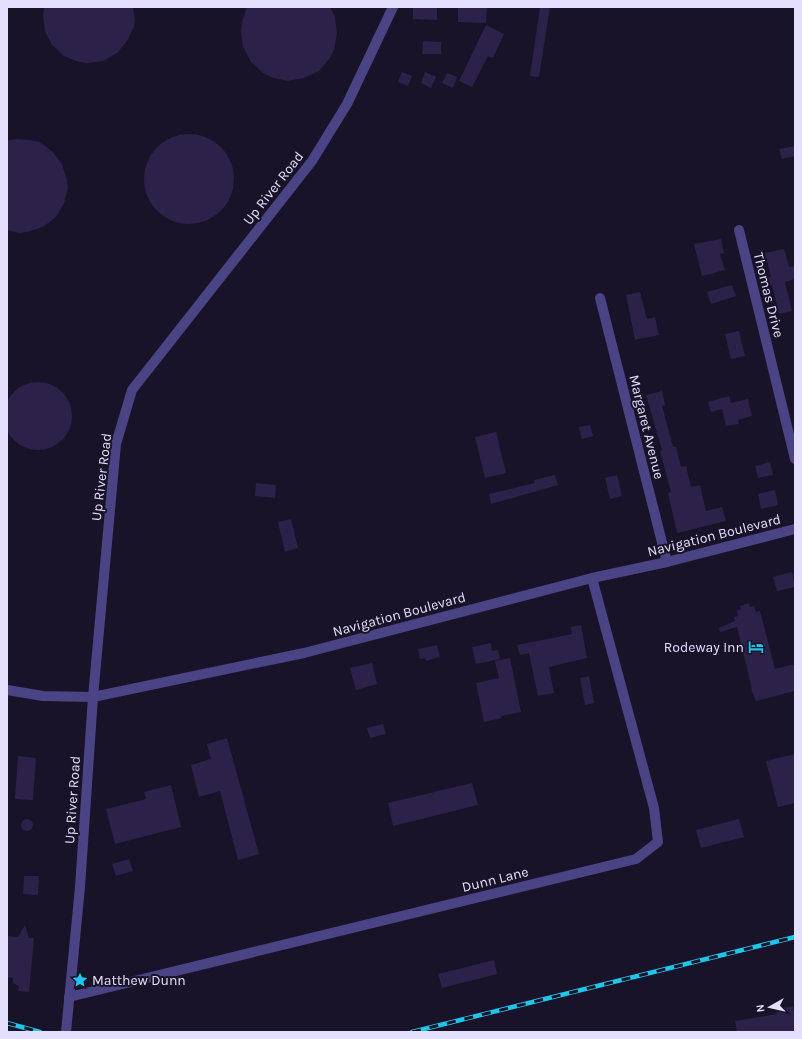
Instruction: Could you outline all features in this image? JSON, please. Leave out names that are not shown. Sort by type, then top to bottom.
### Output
[{"type":"street","name":"Up River Road","points":[[66,1032],[80,887],[93,697],[116,444],[132,390],[312,161],[347,104],[393,7]]},
{"type":"street","name":"Thomas Drive","points":[[738,230],[795,459]]},
{"type":"street","name":"Margaret Avenue","points":[[600,298],[667,562]]},
{"type":"street","name":"Navigation Boulevard","points":[[7,690],[44,696],[93,697],[304,653],[592,578],[667,562],[795,529]]},
{"type":"street","name":"Dunn Lane","points":[[69,997],[636,859],[658,842],[654,808],[592,578]]},
{"type":"building","points":[[44,7],[133,7],[135,19],[134,27],[127,41],[117,53],[103,61],[87,63],[79,62],[64,56],[52,45],[45,31],[43,15]]},
{"type":"building","points":[[247,7],[330,7],[335,17],[337,34],[334,50],[330,58],[319,71],[304,78],[287,81],[271,77],[263,73],[251,62],[243,47],[241,30]]},
{"type":"building","points":[[413,7],[437,7],[437,20],[413,19]]},
{"type":"building","points":[[458,7],[487,7],[486,23],[458,22]]},
{"type":"building","points":[[540,7],[550,7],[539,77],[530,76]]},
{"type":"building","points":[[486,25],[504,34],[493,58],[488,56],[472,87],[459,81]]},
{"type":"building","points":[[423,41],[441,42],[441,54],[422,54]]},
{"type":"building","points":[[402,72],[412,76],[408,86],[398,82]]},
{"type":"building","points":[[425,72],[436,77],[431,88],[421,83]]},
{"type":"building","points":[[447,73],[457,77],[453,88],[442,83]]},
{"type":"building","points":[[189,134],[206,137],[221,147],[231,162],[234,179],[231,196],[221,211],[206,221],[189,224],[172,221],[157,211],[147,196],[144,179],[147,162],[157,147],[172,137]]},
{"type":"building","points":[[14,139],[39,142],[52,151],[62,164],[68,188],[64,203],[56,217],[43,227],[19,233],[7,230],[7,141]]},
{"type":"building","points":[[795,146],[795,156],[782,159],[779,149]]},
{"type":"building","points":[[721,239],[724,253],[720,254],[725,270],[702,276],[694,244]]},
{"type":"building","points":[[784,249],[789,267],[795,266],[795,279],[785,282],[792,311],[779,314],[772,285],[763,287],[761,279],[771,277],[765,253]]},
{"type":"building","points":[[732,285],[736,296],[711,304],[707,292]]},
{"type":"building","points":[[640,292],[647,319],[655,317],[659,335],[635,340],[626,295]]},
{"type":"building","points":[[739,331],[745,356],[731,359],[725,334]]},
{"type":"building","points":[[38,382],[51,385],[62,392],[69,403],[72,416],[69,429],[62,440],[51,447],[38,450],[25,447],[14,440],[7,429],[4,416],[7,403],[14,392],[25,385]]},
{"type":"building","points":[[662,391],[665,405],[662,406],[673,447],[676,447],[681,467],[686,466],[691,487],[700,485],[706,511],[722,507],[726,521],[677,533],[668,493],[671,492],[660,451],[662,450],[646,395]]},
{"type":"building","points":[[729,396],[731,403],[748,399],[752,416],[738,420],[739,424],[726,426],[722,409],[711,412],[708,402]]},
{"type":"building","points":[[590,425],[593,436],[582,439],[579,427]]},
{"type":"building","points":[[496,432],[506,473],[485,478],[475,437]]},
{"type":"building","points":[[770,462],[773,475],[758,478],[755,466]]},
{"type":"building","points":[[555,475],[558,485],[491,504],[489,494],[535,483],[534,480]]},
{"type":"building","points":[[617,475],[622,496],[610,499],[605,478]]},
{"type":"building","points":[[256,483],[276,485],[275,498],[255,496]]},
{"type":"building","points":[[775,490],[778,505],[761,509],[758,494]]},
{"type":"building","points":[[291,519],[298,548],[285,552],[278,522]]},
{"type":"building","points":[[792,572],[795,587],[777,591],[773,577]]},
{"type":"building","name":"Rodeway Inn","points":[[749,603],[750,607],[754,606],[756,612],[760,611],[775,669],[795,664],[795,691],[756,701],[751,689],[737,627],[720,632],[719,628],[735,621],[734,617],[738,616],[737,610],[741,609],[740,606]]},
{"type":"building","points":[[581,625],[587,658],[549,667],[554,693],[538,696],[529,653],[520,655],[517,645],[572,634],[571,627]]},
{"type":"building","points":[[491,643],[492,651],[498,650],[500,659],[476,664],[472,647]]},
{"type":"building","points":[[437,645],[440,657],[426,661],[425,658],[420,659],[418,649]]},
{"type":"building","points":[[510,658],[521,712],[501,716],[502,718],[484,722],[476,683],[499,678],[495,661]]},
{"type":"building","points":[[372,663],[377,684],[356,690],[350,668]]},
{"type":"building","points":[[589,676],[594,703],[585,705],[580,678]]},
{"type":"building","points":[[383,724],[386,734],[370,738],[367,728]]},
{"type":"building","points":[[227,738],[259,854],[238,860],[220,791],[199,797],[191,765],[211,759],[207,744]]},
{"type":"building","points":[[795,754],[795,803],[778,807],[766,761]]},
{"type":"building","points":[[18,756],[36,758],[33,800],[15,799]]},
{"type":"building","points":[[472,783],[478,805],[393,826],[388,803]]},
{"type":"building","points":[[171,785],[181,827],[115,844],[106,809],[146,799],[144,792]]},
{"type":"building","points":[[27,819],[31,821],[33,825],[31,829],[27,831],[23,829],[21,825],[23,821]]},
{"type":"building","points":[[739,819],[744,837],[701,848],[696,830]]},
{"type":"building","points":[[129,859],[133,871],[116,876],[112,864]]},
{"type":"building","points":[[24,876],[39,876],[38,895],[23,894]]},
{"type":"building","points":[[25,925],[29,938],[34,938],[29,992],[18,991],[19,986],[13,983],[13,978],[7,977],[7,936],[18,937]]},
{"type":"building","points":[[494,960],[497,974],[442,988],[438,974]]},
{"type":"building","points":[[793,1006],[795,1032],[737,1032],[735,1021],[777,1014],[776,1009]]},
{"type":"railway","points":[[412,1032],[795,937]]},
{"type":"railway","points":[[7,1023],[40,1032]]},
{"type":"place","name":"Rodeway Inn","points":[[756,647]]},
{"type":"place","name":"Matthew Dunn","points":[[80,980]]}]
